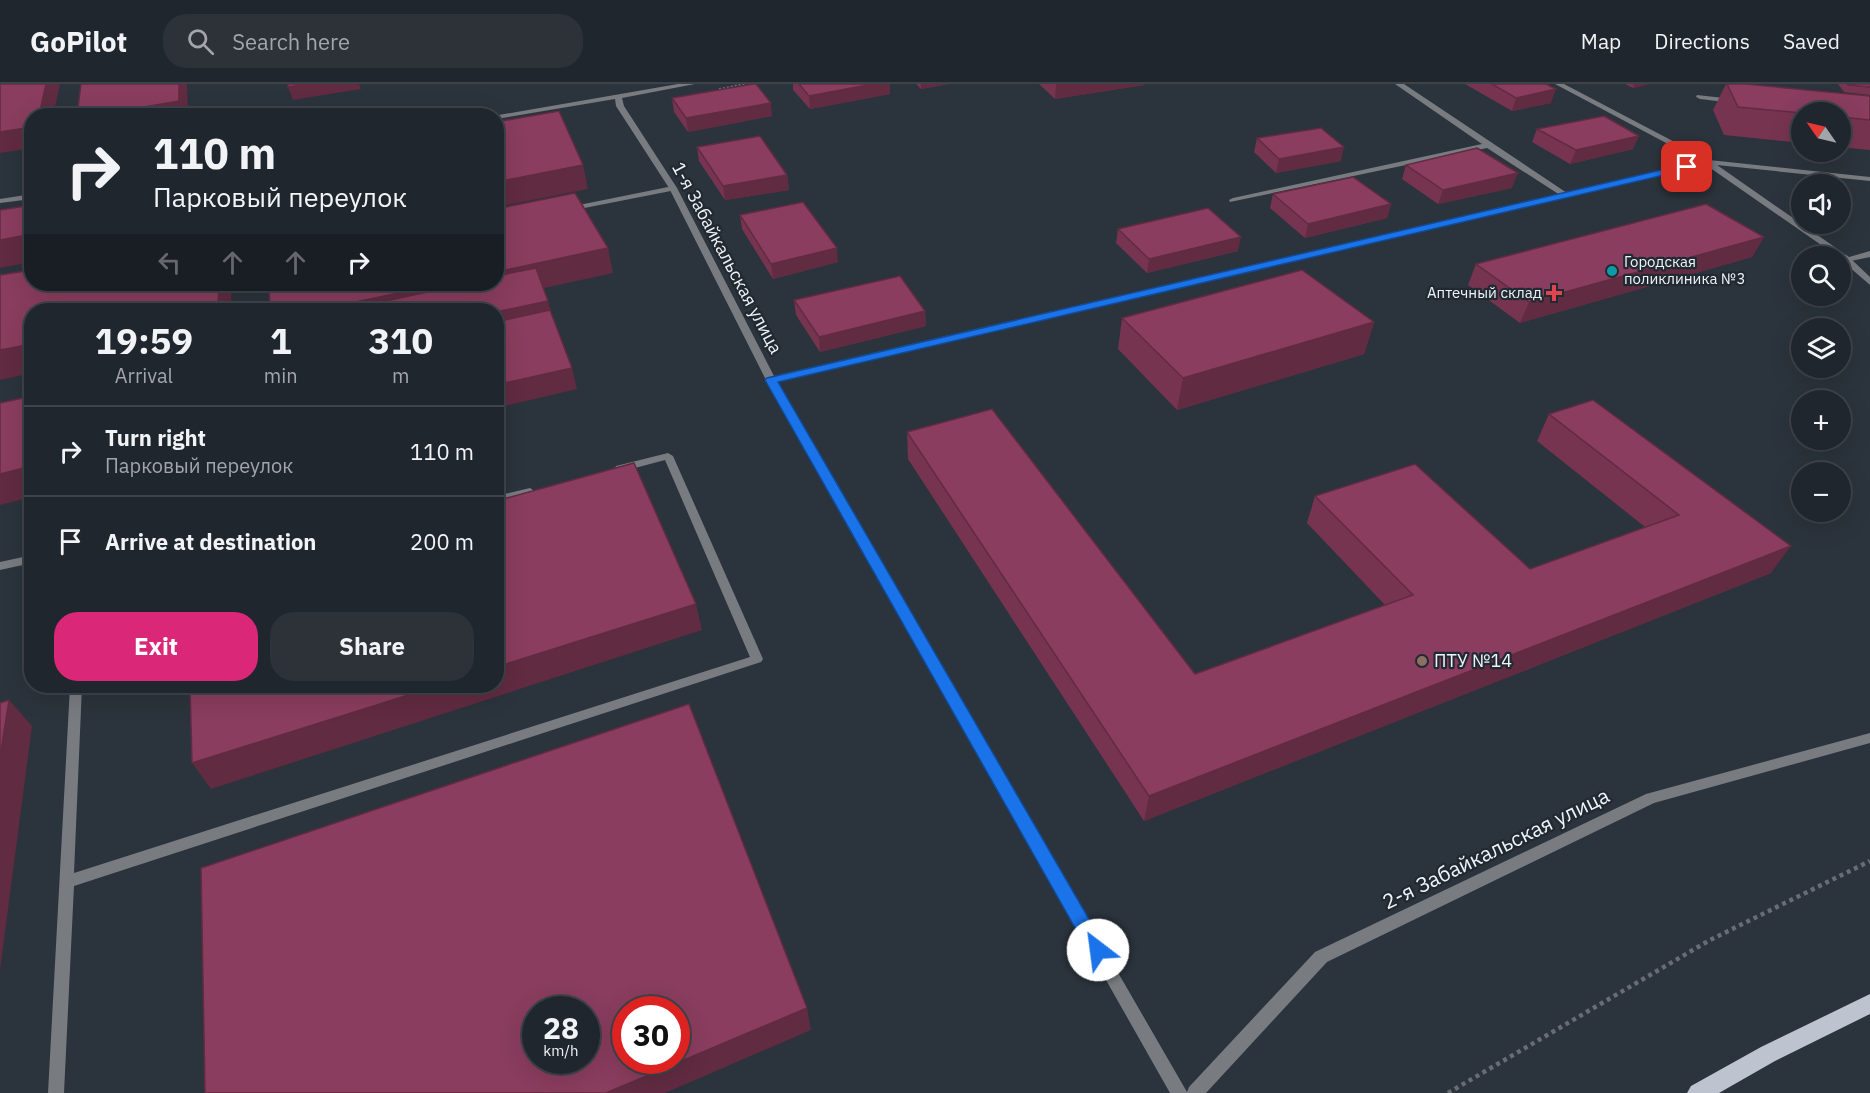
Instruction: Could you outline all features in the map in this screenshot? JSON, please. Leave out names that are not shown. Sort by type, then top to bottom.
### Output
[{"type":"main road","points":[[1698,1093],[1768,1054],[1870,1004]]},
{"type":"street","points":[[504,116],[691,84]]},
{"type":"street","points":[[1400,84],[1566,195]]},
{"type":"street","points":[[1559,84],[1707,162],[1827,246]]},
{"type":"street","name":"1-я Забайкальская улица","points":[[618,97],[620,106],[673,188],[771,380],[1179,1093]]},
{"type":"street","points":[[1700,97],[1746,102]]},
{"type":"street","points":[[1233,200],[1488,145]]},
{"type":"street","points":[[771,380],[1707,162],[1870,178]]},
{"type":"street","points":[[562,210],[673,188]]},
{"type":"street","points":[[0,201],[24,197]]},
{"type":"street","points":[[1851,258],[1870,254]]},
{"type":"street","points":[[1851,264],[1870,282]]},
{"type":"street","points":[[67,882],[757,659],[668,456],[610,471]]},
{"type":"street","points":[[504,498],[542,488]]},
{"type":"street","points":[[0,567],[24,561]]},
{"type":"street","points":[[56,1093],[76,693]]},
{"type":"street","name":"2-я Забайкальская улица","points":[[1195,1093],[1321,957],[1651,798],[1870,738]]},
{"type":"path","points":[[1448,1093],[1710,940],[1870,861]]},
{"type":"building","points":[[0,84],[46,84],[41,108],[24,108],[24,128],[0,132]]},
{"type":"building","points":[[81,84],[179,84],[179,101],[139,108],[78,108]]},
{"type":"building","points":[[288,84],[306,84],[288,87]]},
{"type":"building","points":[[756,84],[771,103],[686,118],[672,98]]},
{"type":"building","points":[[799,84],[873,84],[809,96]]},
{"type":"building","points":[[1492,84],[1546,84],[1556,89],[1516,98]]},
{"type":"building","points":[[1727,84],[1870,96],[1870,120],[1851,118],[1851,102],[1791,102],[1791,112],[1738,107]]},
{"type":"building","points":[[1870,84],[1870,87],[1848,85]]},
{"type":"building","points":[[559,111],[583,165],[504,180],[504,121]]},
{"type":"building","points":[[1604,116],[1639,136],[1576,150],[1537,129]]},
{"type":"building","points":[[1321,128],[1344,147],[1279,159],[1257,138]]},
{"type":"building","points":[[760,136],[787,175],[723,186],[697,147]]},
{"type":"building","points":[[1477,148],[1518,173],[1443,190],[1406,165]]},
{"type":"building","points":[[1353,177],[1391,204],[1308,224],[1273,194]]},
{"type":"building","points":[[575,193],[608,248],[504,270],[504,207]]},
{"type":"building","points":[[803,202],[837,248],[771,264],[740,215]]},
{"type":"building","points":[[1706,204],[1764,237],[1529,302],[1476,264]]},
{"type":"building","points":[[24,206],[24,236],[0,240],[0,210]]},
{"type":"building","points":[[1208,208],[1241,237],[1149,259],[1118,229]]},
{"type":"building","points":[[536,268],[548,301],[504,310],[504,303],[377,303],[432,291],[504,291],[504,274]]},
{"type":"building","points":[[1302,270],[1374,322],[1183,378],[1122,318]]},
{"type":"building","points":[[24,271],[24,291],[219,291],[218,303],[24,303],[24,346],[0,350],[0,275]]},
{"type":"building","points":[[900,276],[925,311],[819,337],[794,300]]},
{"type":"building","points":[[269,291],[408,291],[351,303],[270,303]]},
{"type":"building","points":[[550,310],[572,368],[504,383],[504,320]]},
{"type":"building","points":[[24,398],[24,468],[0,474],[0,403]]},
{"type":"building","name":"ПТУ №14","points":[[1593,400],[1791,546],[1149,796],[907,432],[992,409],[1195,674],[1413,595],[1315,496],[1415,464],[1530,569],[1679,515],[1549,414]]},
{"type":"building","points":[[634,463],[696,604],[504,664],[504,499]]},
{"type":"building","points":[[190,693],[415,693],[192,763]]},
{"type":"building","points":[[9,700],[0,757],[0,703]]},
{"type":"building","points":[[689,704],[807,1008],[690,1057],[690,996],[612,996],[612,1074],[651,1074],[606,1093],[205,1093],[201,868]]},
{"type":"place","name":"Городская поликлиника №3","points":[[1612,271]]},
{"type":"place","name":"Аптечный склад","points":[[1554,293]]},
{"type":"place","name":"ПТУ №14","points":[[1422,661]]},
{"type":"route","points":[[1098,950],[771,380],[1687,167]]}]
